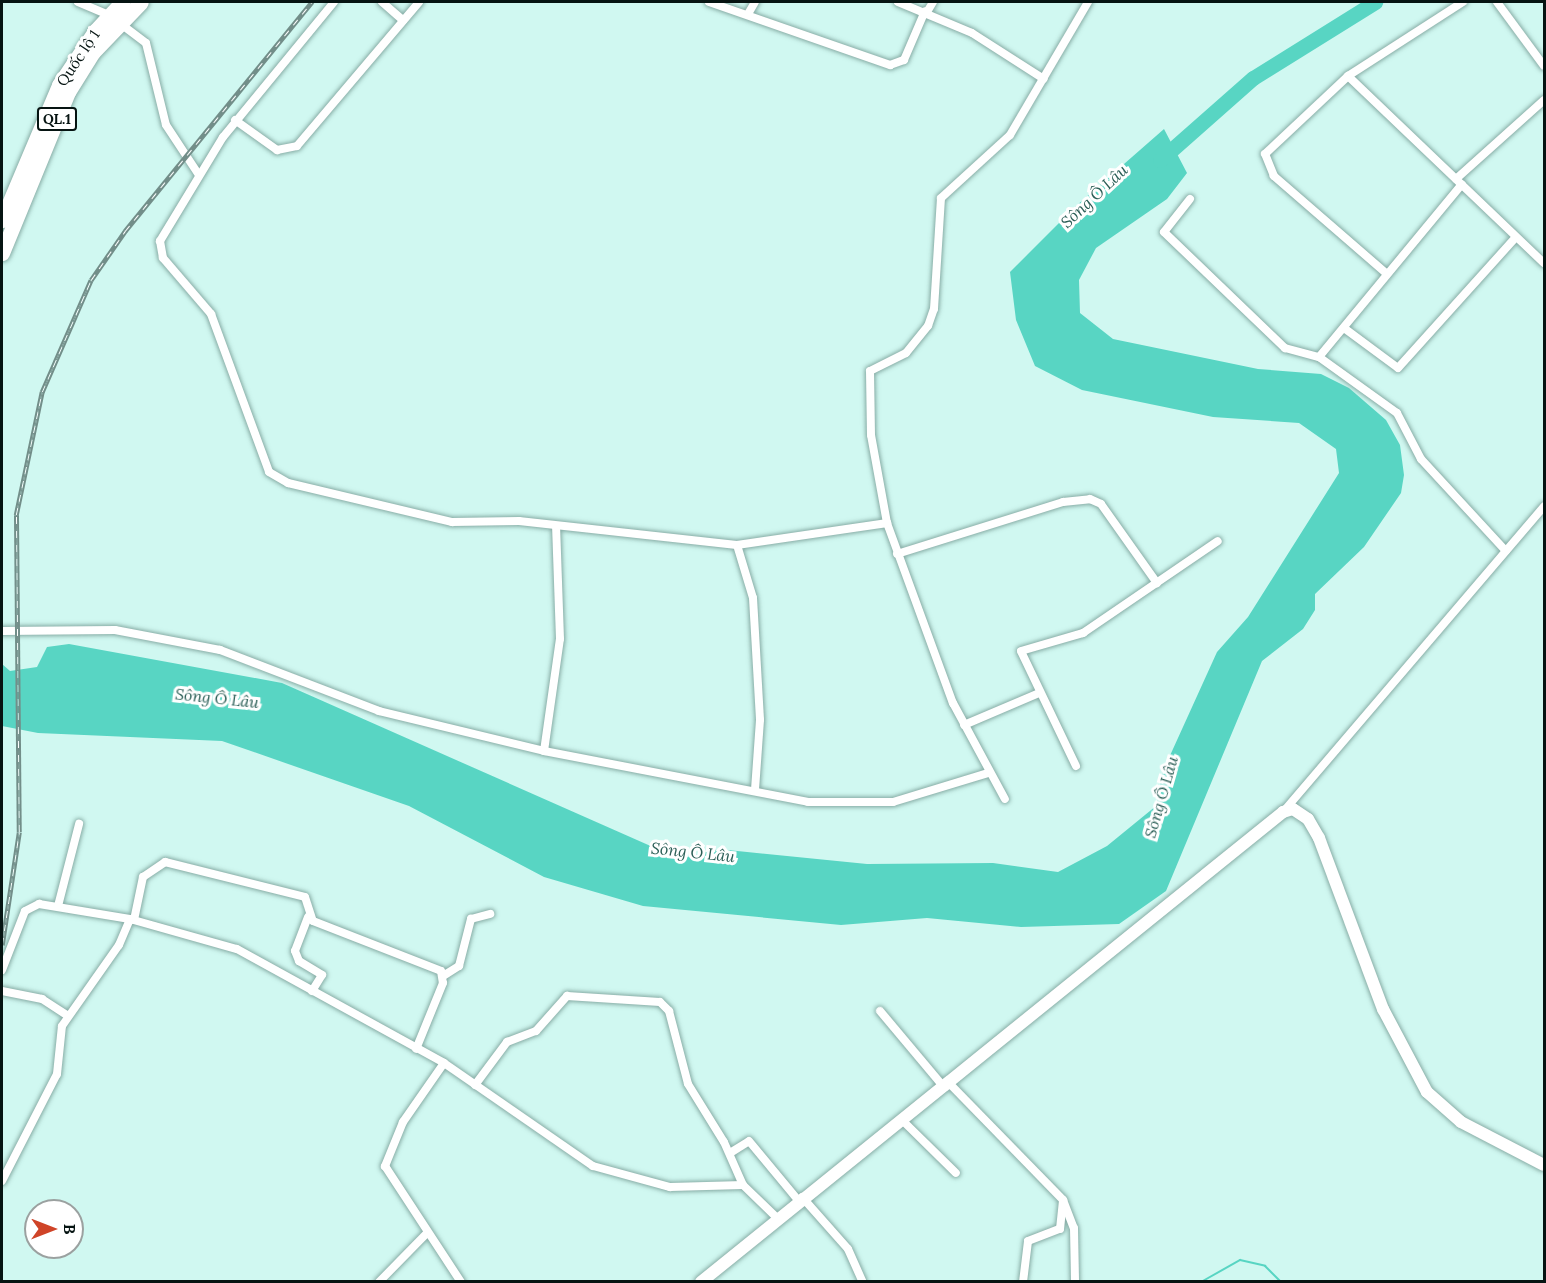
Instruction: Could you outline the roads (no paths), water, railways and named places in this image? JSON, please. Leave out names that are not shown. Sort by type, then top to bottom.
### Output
[{"type":"highway","name":"Quốc lộ 1","points":[[2,220],[5,200],[59,85],[107,12],[122,2]]},
{"type":"highway","name":"Quốc lộ 1","points":[[2,253],[68,92],[107,12],[141,2]]},
{"type":"main road","points":[[701,1281],[800,1199],[903,1121],[1283,812],[1300,812],[1319,838],[1383,1009],[1427,1092],[1461,1122],[1545,1165]]},
{"type":"street","points":[[78,2],[107,12],[149,48],[159,106],[199,175]]},
{"type":"street","points":[[334,2],[235,120],[162,232],[160,251],[211,314],[261,456],[274,477],[452,522],[556,526],[737,544],[887,524]]},
{"type":"street","points":[[382,2],[402,20]]},
{"type":"street","points":[[235,120],[277,150],[297,146],[419,2]]},
{"type":"street","points":[[709,2],[890,65],[904,60],[933,2]]},
{"type":"street","points":[[748,15],[755,2]]},
{"type":"street","points":[[898,2],[972,33],[1044,79]]},
{"type":"street","points":[[1005,799],[988,773],[964,725],[887,524],[871,435],[870,371],[906,353],[932,317],[941,198],[1010,135],[1088,2]]},
{"type":"street","points":[[1388,274],[1264,163],[1273,141],[1348,76],[1463,2]]},
{"type":"street","points":[[1497,2],[1545,66]]},
{"type":"street","points":[[1348,76],[1545,263]]},
{"type":"street","points":[[1318,357],[1388,274],[1459,181],[1545,100]]},
{"type":"street","points":[[1190,200],[1164,232],[1285,348],[1318,357],[1397,413],[1421,459],[1506,551]]},
{"type":"street","points":[[1344,328],[1398,368],[1516,237]]},
{"type":"street","points":[[897,554],[1063,502],[1090,499],[1101,504],[1156,583]]},
{"type":"street","points":[[1283,812],[1545,506]]},
{"type":"street","points":[[544,751],[560,645],[556,526]]},
{"type":"street","points":[[1076,766],[1039,693],[1021,651],[1083,633],[1218,541]]},
{"type":"street","points":[[737,544],[753,598],[760,739],[755,790]]},
{"type":"street","points":[[2,631],[115,630],[220,650],[379,711],[544,751],[832,805],[875,805],[988,773]]},
{"type":"street","points":[[964,725],[1039,693]]},
{"type":"street","points":[[58,906],[79,824]]},
{"type":"street","points":[[2,1181],[57,1074],[68,1016],[119,945],[132,919],[143,877],[165,862],[217,878],[289,890],[308,900],[308,917],[295,951],[299,961],[322,975],[312,991]]},
{"type":"street","points":[[2,970],[25,911],[39,904],[132,919],[256,956],[312,991],[444,1063],[527,1125],[600,1170],[670,1187],[743,1185]]},
{"type":"street","points":[[416,1049],[443,976],[459,966],[471,919],[490,914]]},
{"type":"street","points":[[308,917],[428,962],[443,976]]},
{"type":"street","points":[[2,991],[42,999],[68,1016]]},
{"type":"street","points":[[475,1085],[507,1042],[536,1031],[567,996],[657,1001],[669,1011],[688,1084],[730,1153],[743,1185],[777,1218]]},
{"type":"street","points":[[880,1011],[946,1084],[1063,1200],[1074,1228],[1075,1281]]},
{"type":"street","points":[[444,1063],[385,1159],[395,1188],[461,1281]]},
{"type":"street","points":[[903,1121],[956,1173]]},
{"type":"street","points":[[730,1153],[749,1141],[848,1249],[863,1281]]},
{"type":"street","points":[[1023,1281],[1030,1239],[1060,1229],[1063,1200]]},
{"type":"street","points":[[378,1281],[427,1233]]},
{"type":"water","points":[[1164,129],[1187,173],[1167,199],[1096,248],[1079,280],[1080,313],[1113,339],[1258,369],[1321,374],[1349,388],[1386,420],[1400,445],[1404,475],[1401,493],[1364,547],[1315,594],[1315,610],[1303,629],[1262,661],[1166,891],[1119,924],[1021,927],[927,918],[841,925],[643,906],[544,877],[409,806],[222,741],[38,733],[2,726],[2,664],[10,671],[37,667],[47,647],[69,644],[282,683],[680,859],[718,849],[867,864],[993,863],[1058,872],[1107,846],[1156,806],[1163,771],[1217,652],[1248,617],[1339,473],[1336,449],[1299,423],[1213,417],[1082,390],[1035,366],[1016,320],[1010,272],[1076,206]]},
{"type":"waterway","name":"Sông Ô Lâu","points":[[1160,160],[1253,78],[1375,2]]},
{"type":"waterway","points":[[1201,1282],[1240,1260],[1265,1266],[1281,1282]]},
{"type":"railway","points":[[2,945],[19,832],[16,515],[42,392],[91,280],[125,231],[312,2]]}]
